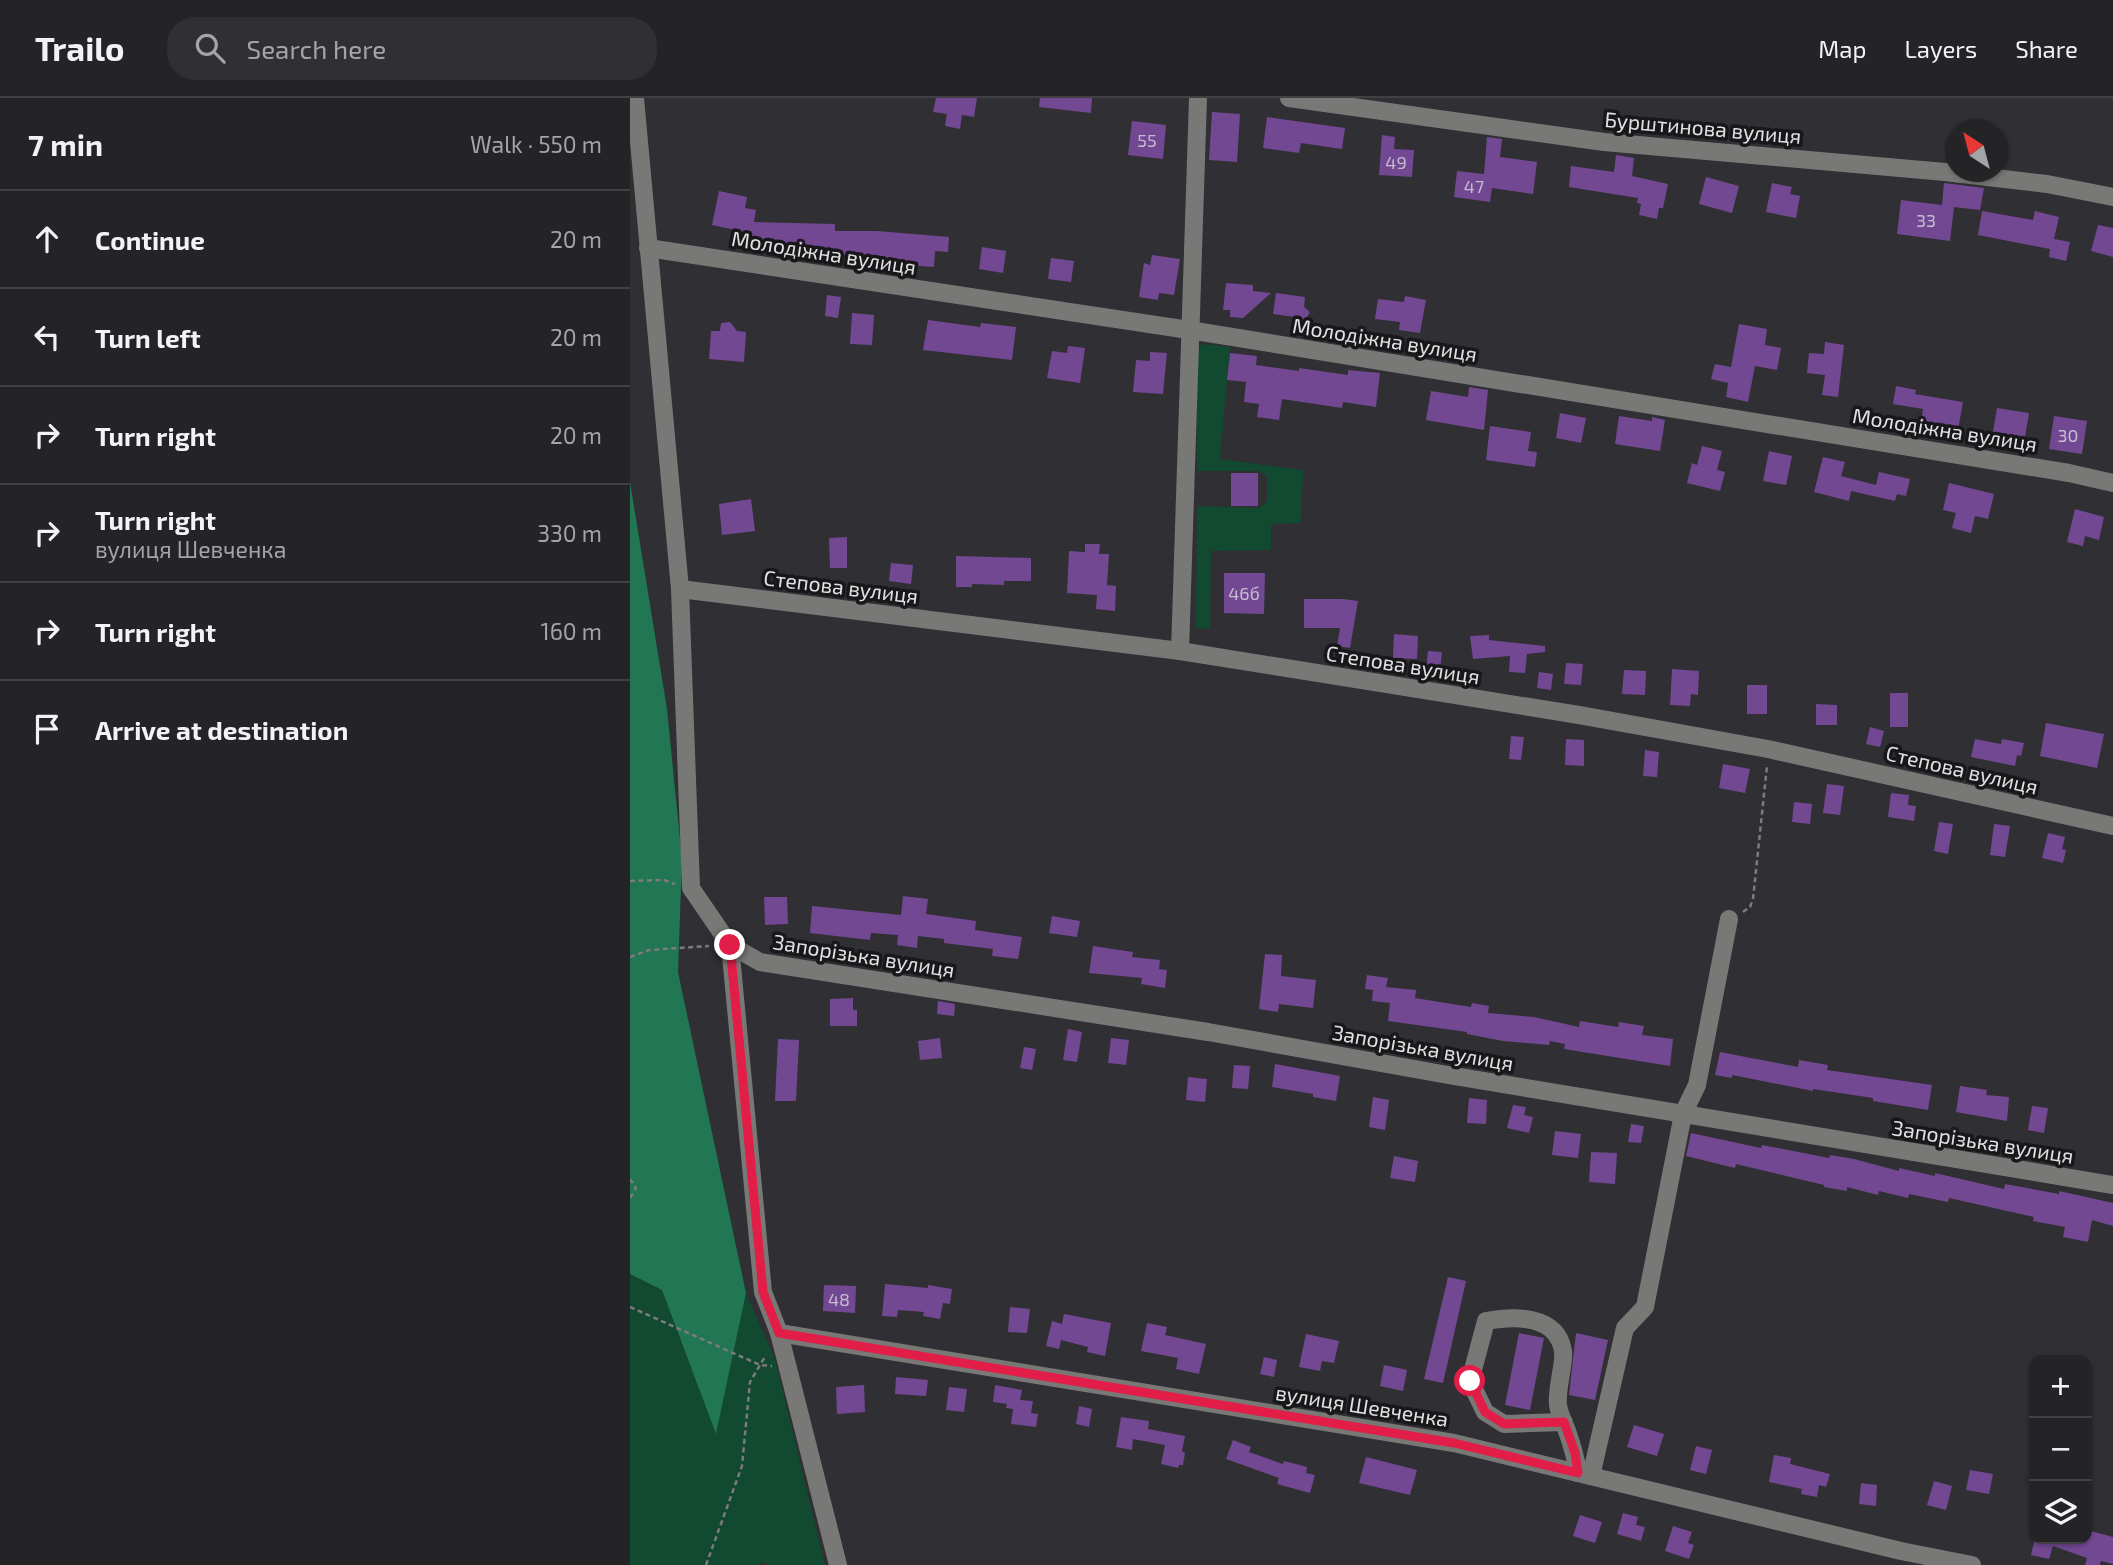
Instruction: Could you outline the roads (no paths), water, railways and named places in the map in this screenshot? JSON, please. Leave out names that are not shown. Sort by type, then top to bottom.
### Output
[{"type":"street","points":[[635,98],[680,589],[691,888],[730,945],[763,1292],[779,1333],[838,1565]]},
{"type":"street","points":[[1180,651],[1198,98]]},
{"type":"street","name":"Бурштинова вулиця","points":[[1289,98],[1604,142],[1945,172],[2047,184],[2113,197]]},
{"type":"street","name":"Молодіжна вулиця","points":[[648,248],[1189,330],[2069,472],[2113,483]]},
{"type":"street","name":"Степова вулиця","points":[[680,589],[1180,651],[1578,715],[1768,749],[2113,826]]},
{"type":"street","points":[[1585,1474],[1625,1328],[1645,1307],[1683,1114],[1697,1085],[1729,919]]},
{"type":"street","name":"Запорізька вулиця","points":[[730,945],[760,962],[1208,1032],[2113,1185]]},
{"type":"street","points":[[1564,1422],[1504,1424],[1485,1412],[1470,1381],[1486,1321],[1509,1317],[1540,1321],[1559,1338],[1563,1352],[1559,1370],[1558,1405],[1585,1474]]},
{"type":"street","name":"вулиця Шевченка","points":[[779,1333],[1454,1443],[1585,1474],[1900,1558],[1972,1565]]}]
